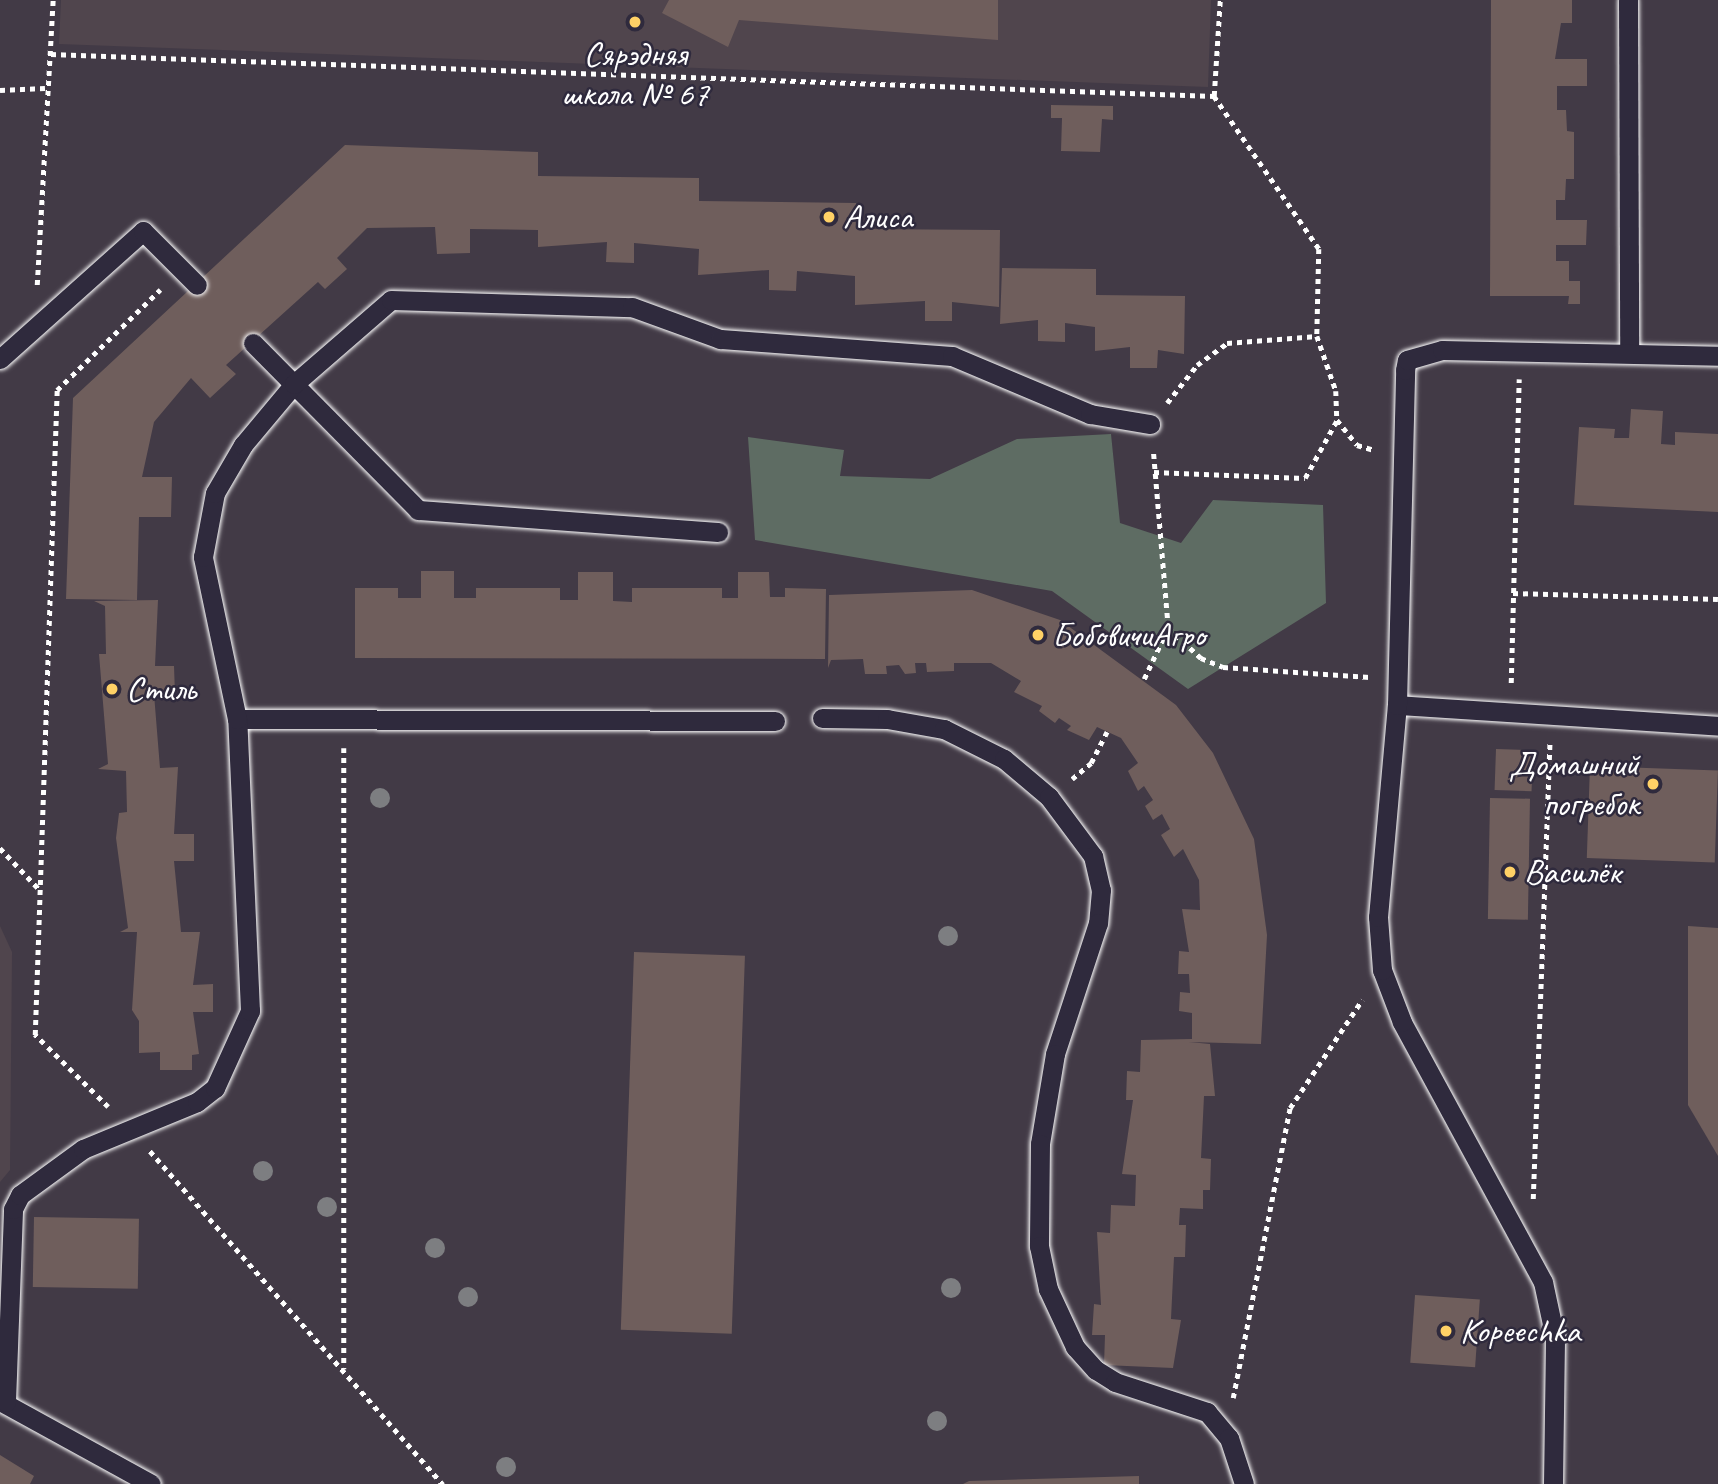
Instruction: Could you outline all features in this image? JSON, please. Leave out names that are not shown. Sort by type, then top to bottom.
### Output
[{"type":"lane","points":[[1628,0],[1629,351]]},
{"type":"lane","points":[[0,359],[144,231],[197,285]]},
{"type":"lane","points":[[151,1484],[3,1402],[13,1209],[20,1195],[83,1149],[128,1127],[197,1102],[215,1087],[250,1011],[237,719],[203,557],[215,493],[243,445],[294,384],[391,300],[632,307],[720,339],[952,356],[1090,414],[1150,424]]},
{"type":"lane","points":[[254,343],[418,510],[718,532]]},
{"type":"lane","points":[[1553,1484],[1555,1338],[1531,1253],[1402,1022],[1382,970],[1378,916],[1397,705],[1407,360],[1442,350],[1629,351],[1718,356]]},
{"type":"lane","points":[[1397,705],[1718,726]]},
{"type":"lane","points":[[822,718],[887,719],[943,729],[1004,759],[1049,797],[1088,847],[1101,890],[1098,923],[1055,1054],[1040,1144],[1039,1246],[1048,1289],[1075,1347],[1096,1370],[1140,1392],[1188,1402],[1207,1412],[1228,1438],[1244,1484]]},
{"type":"lane","points":[[237,719],[775,721]]},
{"type":"path","points":[[36,328],[45,88],[51,54],[53,0]]},
{"type":"path","points":[[1154,472],[1294,481],[1310,471],[1337,420],[1336,391],[1317,336],[1319,249],[1214,96],[1220,0]]},
{"type":"path","points":[[51,54],[1214,96]]},
{"type":"path","points":[[0,90],[45,88]]},
{"type":"path","points":[[181,270],[57,390],[36,1035],[128,1127],[443,1484]]},
{"type":"path","points":[[1144,679],[1168,628],[1150,424],[1197,365],[1227,343],[1317,336]]},
{"type":"path","points":[[1511,683],[1520,350]]},
{"type":"path","points":[[1337,420],[1357,445],[1403,457]]},
{"type":"path","points":[[1514,593],[1718,599]]},
{"type":"path","points":[[1168,628],[1201,658],[1223,667],[1398,679]]},
{"type":"path","points":[[1499,683],[1525,684]]},
{"type":"path","points":[[1531,1253],[1551,715]]},
{"type":"path","points":[[344,720],[344,1370]]},
{"type":"path","points":[[1049,797],[1091,764],[1107,732]]},
{"type":"path","points":[[0,848],[41,891]]},
{"type":"path","points":[[1228,1438],[1238,1349],[1290,1108],[1382,970]]},
{"type":"shaded area","name":"Сярэдняя школа № 67","points":[[61,0],[1211,0],[1208,87],[59,44]]},
{"type":"shaded area","points":[[1111,434],[1120,523],[1181,543],[1213,500],[1323,505],[1326,603],[1188,689],[1052,591],[755,540],[748,437],[844,450],[840,476],[930,479],[1017,439]]},
{"type":"shaded area","points":[[0,926],[12,952],[10,1170],[0,1182]]},
{"type":"building","points":[[669,0],[998,0],[998,40],[739,20],[728,47],[662,13]]},
{"type":"building","points":[[1491,0],[1572,0],[1572,23],[1561,23],[1555,59],[1587,59],[1587,86],[1557,86],[1557,110],[1566,110],[1567,131],[1574,132],[1574,179],[1566,179],[1565,200],[1556,200],[1556,220],[1587,220],[1586,245],[1556,245],[1556,261],[1569,261],[1569,281],[1580,281],[1580,304],[1568,304],[1569,296],[1490,296]]},
{"type":"building","points":[[1051,105],[1113,106],[1113,120],[1102,119],[1100,152],[1061,151],[1062,118],[1051,118]]},
{"type":"building","points":[[345,145],[538,152],[538,176],[699,178],[699,201],[856,203],[856,229],[1000,230],[999,307],[952,302],[952,321],[925,321],[925,301],[855,305],[855,276],[797,271],[796,291],[769,290],[769,270],[698,275],[699,249],[634,243],[634,263],[606,262],[607,242],[538,247],[538,230],[470,229],[470,253],[437,254],[435,227],[367,228],[337,258],[347,269],[325,289],[318,282],[226,365],[236,374],[210,398],[191,378],[154,422],[142,477],[172,477],[171,517],[139,517],[137,600],[66,599],[73,398]]},
{"type":"building","points":[[1002,268],[1096,269],[1096,295],[1185,296],[1184,354],[1158,350],[1157,368],[1130,368],[1130,347],[1095,351],[1095,327],[1065,323],[1065,342],[1038,341],[1038,320],[1000,324]]},
{"type":"building","points":[[1631,409],[1663,411],[1661,444],[1675,445],[1675,432],[1718,434],[1718,512],[1574,505],[1579,427],[1615,429],[1614,438],[1629,438]]},
{"type":"building","points":[[421,571],[454,571],[454,598],[476,598],[476,588],[560,588],[560,600],[578,600],[578,572],[613,572],[613,601],[632,602],[632,588],[722,588],[722,598],[738,598],[738,572],[769,572],[770,597],[785,597],[785,588],[826,589],[825,659],[355,658],[355,588],[398,588],[398,598],[421,598]]},
{"type":"building","points":[[972,590],[1060,620],[1176,705],[1213,753],[1254,839],[1267,935],[1261,1044],[1189,1042],[1210,1044],[1215,1096],[1204,1096],[1201,1158],[1211,1159],[1210,1190],[1203,1190],[1203,1209],[1180,1208],[1179,1225],[1186,1225],[1185,1257],[1174,1257],[1171,1319],[1181,1320],[1173,1368],[1104,1365],[1105,1335],[1092,1335],[1094,1304],[1101,1305],[1097,1232],[1110,1233],[1111,1205],[1135,1206],[1136,1175],[1122,1174],[1133,1100],[1126,1100],[1127,1071],[1140,1072],[1141,1040],[1192,1039],[1192,1013],[1179,1011],[1180,992],[1190,993],[1189,974],[1178,974],[1179,951],[1189,952],[1182,909],[1200,910],[1199,880],[1183,849],[1174,857],[1161,835],[1170,829],[1162,814],[1153,820],[1145,806],[1153,800],[1144,786],[1138,791],[1128,771],[1138,763],[1121,738],[1097,727],[1089,740],[1067,730],[1071,726],[1059,718],[1055,723],[1039,711],[1042,706],[1014,692],[1021,681],[991,663],[954,663],[954,671],[927,672],[926,663],[915,663],[916,673],[905,674],[899,665],[886,666],[887,674],[865,674],[863,659],[831,660],[828,668],[829,595]]},
{"type":"building","points":[[158,600],[155,666],[174,666],[175,694],[154,694],[160,768],[178,767],[174,834],[194,834],[194,861],[174,861],[181,932],[200,932],[193,985],[213,984],[213,1012],[193,1012],[199,1054],[192,1055],[192,1070],[160,1070],[160,1052],[139,1053],[139,1021],[132,1010],[137,932],[120,932],[128,928],[116,838],[119,813],[127,812],[126,771],[98,769],[108,764],[99,654],[106,654],[105,606],[94,601]]},
{"type":"building","points":[[1496,749],[1533,750],[1532,791],[1495,790]]},
{"type":"building","points":[[1590,766],[1718,770],[1715,862],[1587,858]]},
{"type":"building","points":[[1490,798],[1530,799],[1528,920],[1488,919]]},
{"type":"building","points":[[1688,926],[1718,928],[1718,1156],[1688,1105]]},
{"type":"building","points":[[634,952],[745,956],[732,1334],[621,1330]]},
{"type":"building","points":[[34,1217],[139,1219],[138,1289],[33,1287]]},
{"type":"building","name":"Kopeechka","points":[[1415,1295],[1480,1300],[1475,1367],[1410,1363]]},
{"type":"building","points":[[0,1455],[34,1476],[30,1484],[0,1484]]},
{"type":"building","points":[[1139,1476],[1139,1484],[963,1484],[969,1481]]},
{"type":"place","name":"Сярэдняя школа № 67","points":[[635,22]]},
{"type":"place","name":"Алиса","points":[[829,217]]},
{"type":"place","name":"БобовичиАгро","points":[[1038,635]]},
{"type":"place","name":"Стиль","points":[[112,689]]},
{"type":"place","name":"Домашний погребок","points":[[1653,784]]},
{"type":"place","name":"Василёк","points":[[1510,872]]},
{"type":"place","name":"Kopeechka","points":[[1446,1331]]}]
